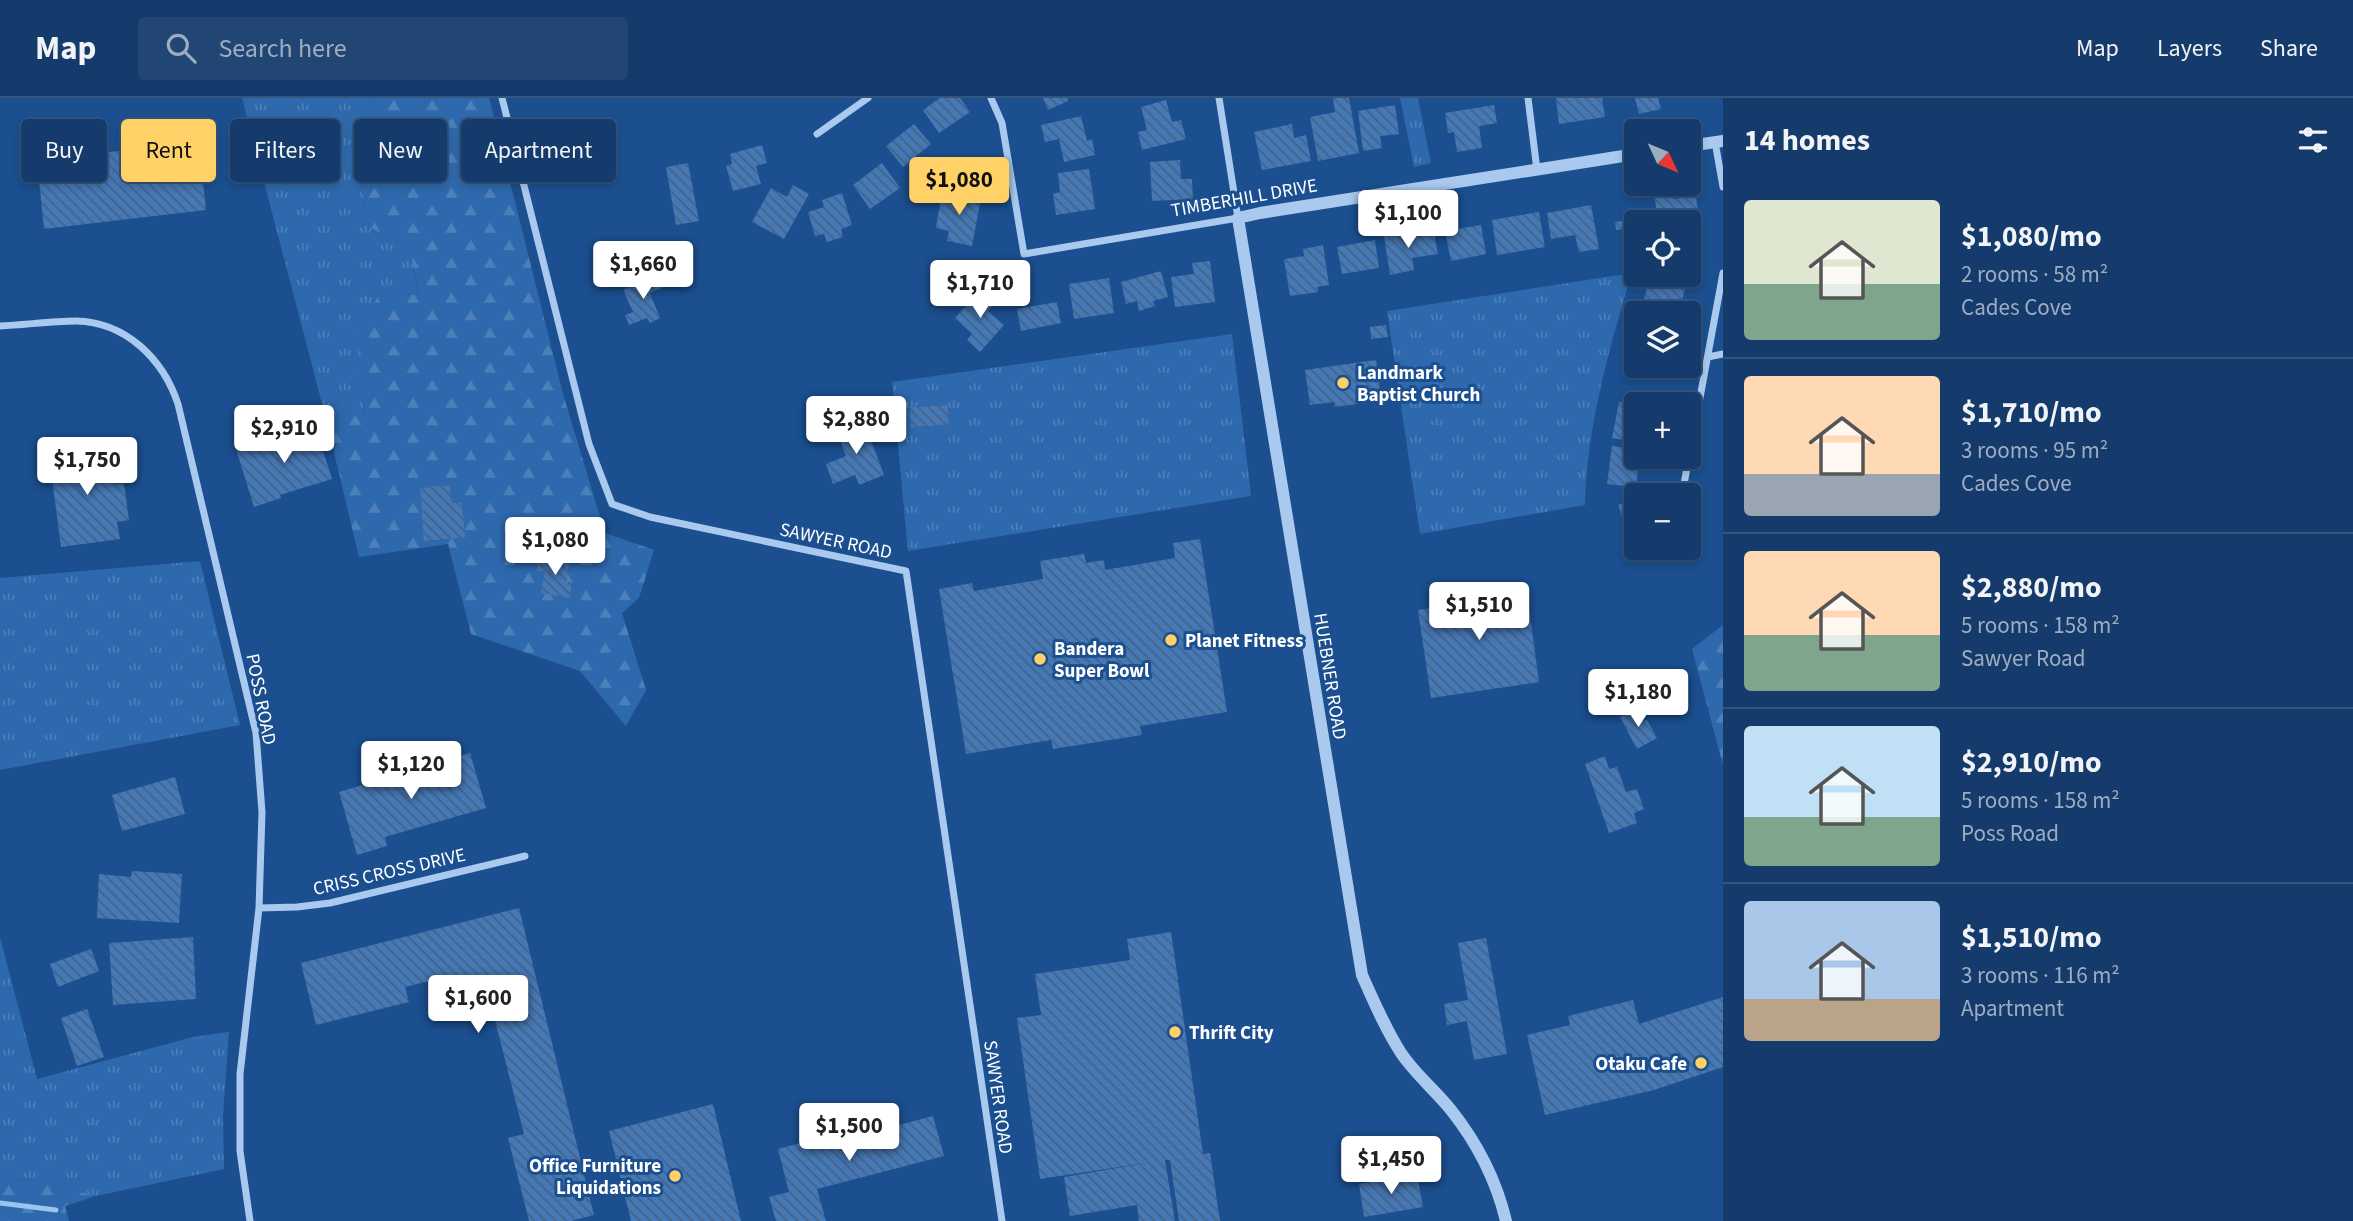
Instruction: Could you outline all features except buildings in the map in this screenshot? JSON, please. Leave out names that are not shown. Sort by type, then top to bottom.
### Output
[{"type":"street","name":"SAWYER ROAD","points":[[502,98],[589,444],[612,504],[650,517],[906,571],[1002,1221]]},
{"type":"street","points":[[817,134],[868,98]]},
{"type":"street","name":"TIMBERHILL DRIVE","points":[[991,98],[1002,124],[1024,254],[1260,213],[1624,156]]},
{"type":"street","name":"HUEBNER ROAD","points":[[1219,98],[1362,975],[1386,1028],[1402,1054],[1421,1079],[1450,1109],[1476,1146],[1492,1175],[1506,1221]]},
{"type":"street","points":[[1528,98],[1537,170]]},
{"type":"street","points":[[1701,144],[1719,141],[1723,187]]},
{"type":"street","points":[[1684,483],[1723,273]]},
{"type":"street","name":"POSS ROAD","points":[[0,326],[78,321],[120,331],[149,354],[164,372],[174,393],[256,733],[262,812],[259,908],[241,1068],[240,1151],[250,1221]]},
{"type":"street","points":[[1707,357],[1723,354]]},
{"type":"street","name":"CRISS CROSS DRIVE","points":[[259,908],[298,907],[340,901],[525,856]]},
{"type":"green space","points":[[242,98],[373,98],[374,119],[354,119],[354,182],[367,182],[361,223],[409,247],[419,296],[379,294],[358,337],[364,416],[325,415],[264,182],[340,182],[340,119],[247,119]]},
{"type":"green space","points":[[373,98],[489,98],[494,119],[461,119],[461,182],[510,182],[563,394],[605,533],[654,550],[639,598],[622,613],[646,690],[626,726],[580,671],[471,634],[448,544],[359,557],[325,415],[364,415],[357,337],[379,294],[419,295],[409,247],[361,223],[367,182],[447,182],[447,119],[374,119]],"holes":[[[450,485],[452,503],[462,502],[464,538],[425,541],[420,488]],[[539,556],[570,561],[566,582],[572,583],[570,598],[545,572],[536,570]]]},
{"type":"green space","points":[[1400,98],[1418,98],[1431,163],[1414,167]]},
{"type":"green space","points":[[1624,274],[1624,287],[1628,287],[1595,416],[1585,505],[1420,534],[1387,311]]},
{"type":"green space","points":[[1232,334],[1251,496],[908,551],[892,382]],"holes":[[[948,405],[949,425],[911,427],[910,407]]]},
{"type":"green space","points":[[200,561],[240,725],[0,770],[0,578]]},
{"type":"green space","points":[[1723,625],[1723,765],[1692,649]]},
{"type":"green space","points":[[0,937],[37,1079],[193,1037],[229,1032],[223,1116],[224,1169],[96,1196],[37,1180],[0,1179]]},
{"type":"green space","points":[[0,1179],[37,1180],[96,1196],[65,1206],[69,1221],[0,1221]]},
{"type":"waterway","points":[[0,1203],[56,1210]]},
{"type":"place","name":"Landmark Baptist Church","points":[[1343,383]]},
{"type":"place","name":"Planet Fitness","points":[[1171,640]]},
{"type":"place","name":"Bandera Super Bowl","points":[[1040,659]]},
{"type":"place","name":"Thrift City","points":[[1175,1032]]},
{"type":"place","name":"Otaku Cafe","points":[[1701,1063]]},
{"type":"place","name":"Office Furniture Liquidations","points":[[675,1176]]}]
